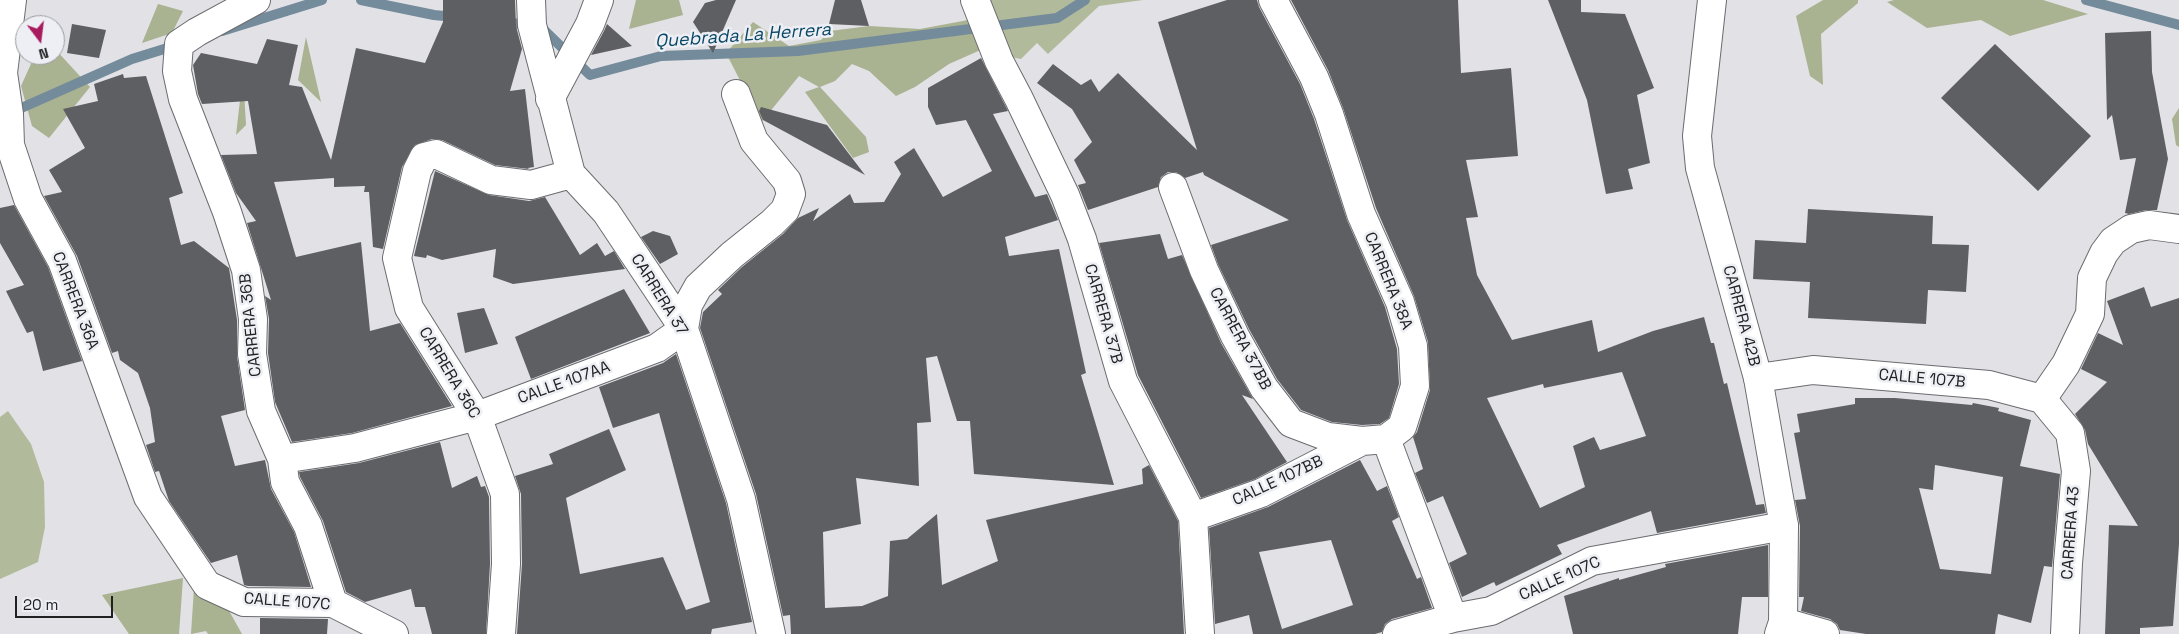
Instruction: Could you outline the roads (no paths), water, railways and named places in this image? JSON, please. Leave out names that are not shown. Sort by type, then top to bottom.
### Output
[{"type":"street","name":"CARRERA 36A","points":[[12,0],[3,74],[9,114],[10,145],[28,199],[62,261],[148,497],[207,585]]},
{"type":"street","name":"CARRERA 36B","points":[[256,0],[179,44],[177,71],[183,99],[227,212],[246,270],[253,319],[252,354],[261,411],[282,459],[285,482],[308,526],[332,603]]},
{"type":"street","name":"CARRERA 37","points":[[531,0],[532,25],[571,174],[606,212],[684,329],[741,499],[771,634]]},
{"type":"street","points":[[550,99],[590,24],[599,0]]},
{"type":"street","name":"CARRERA 37B","points":[[975,0],[999,61],[1020,99],[1065,195],[1082,239],[1122,382],[1193,517],[1200,634]]},
{"type":"street","name":"CARRERA 38A","points":[[1273,0],[1320,92],[1361,214],[1400,302],[1414,346],[1415,386],[1402,427],[1374,440]]},
{"type":"street","name":"CARRERA 42B","points":[[1712,0],[1697,136],[1700,168],[1758,378],[1784,526],[1781,628]]},
{"type":"street","points":[[684,329],[688,305],[698,287],[785,210],[791,194],[786,181],[754,141],[736,94]]},
{"type":"street","name":"CARRERA 36C","points":[[501,634],[506,564],[505,494],[477,416],[409,308],[397,258],[417,171],[424,157],[436,154],[492,180],[530,185],[571,174]]},
{"type":"street","name":"CARRERA 37BB","points":[[1173,187],[1204,270],[1236,336],[1264,388],[1291,422],[1328,437],[1374,440]]},
{"type":"street","points":[[2042,399],[2066,364],[2090,314],[2092,278],[2104,253],[2113,241],[2131,229],[2149,225],[2179,229]]},
{"type":"street","name":"CALLE 107AA","points":[[282,459],[355,448],[477,416],[657,348],[684,329]]},
{"type":"street","name":"CALLE 107B","points":[[1758,378],[1813,370],[1989,384],[2042,399]]},
{"type":"street","name":"CARRERA 43","points":[[2042,399],[2070,433],[2076,471],[2068,563],[2065,634]]},
{"type":"street","points":[[1374,440],[1453,618]]},
{"type":"street","name":"CALLE 107BB","points":[[1193,517],[1261,493],[1374,440]]},
{"type":"street","name":"CALLE 107C","points":[[1397,634],[1453,618],[1491,611],[1592,561],[1784,526]]},
{"type":"street","name":"CALLE 107C","points":[[207,585],[244,602],[332,603],[394,634]]},
{"type":"street","points":[[1781,628],[1824,634]]},
{"type":"waterway","name":"Quebrada La Herrera","points":[[222,31],[322,0]]},
{"type":"waterway","name":"Quebrada La Herrera","points":[[361,0],[434,15],[455,17]]},
{"type":"waterway","name":"Quebrada La Herrera","points":[[502,22],[540,26],[590,75],[661,56],[798,51],[1057,18],[1085,0]]},
{"type":"waterway","name":"Quebrada La Herrera","points":[[2086,0],[2179,25]]},
{"type":"waterway","name":"Quebrada La Herrera","points":[[10,113],[132,59],[177,45]]}]
